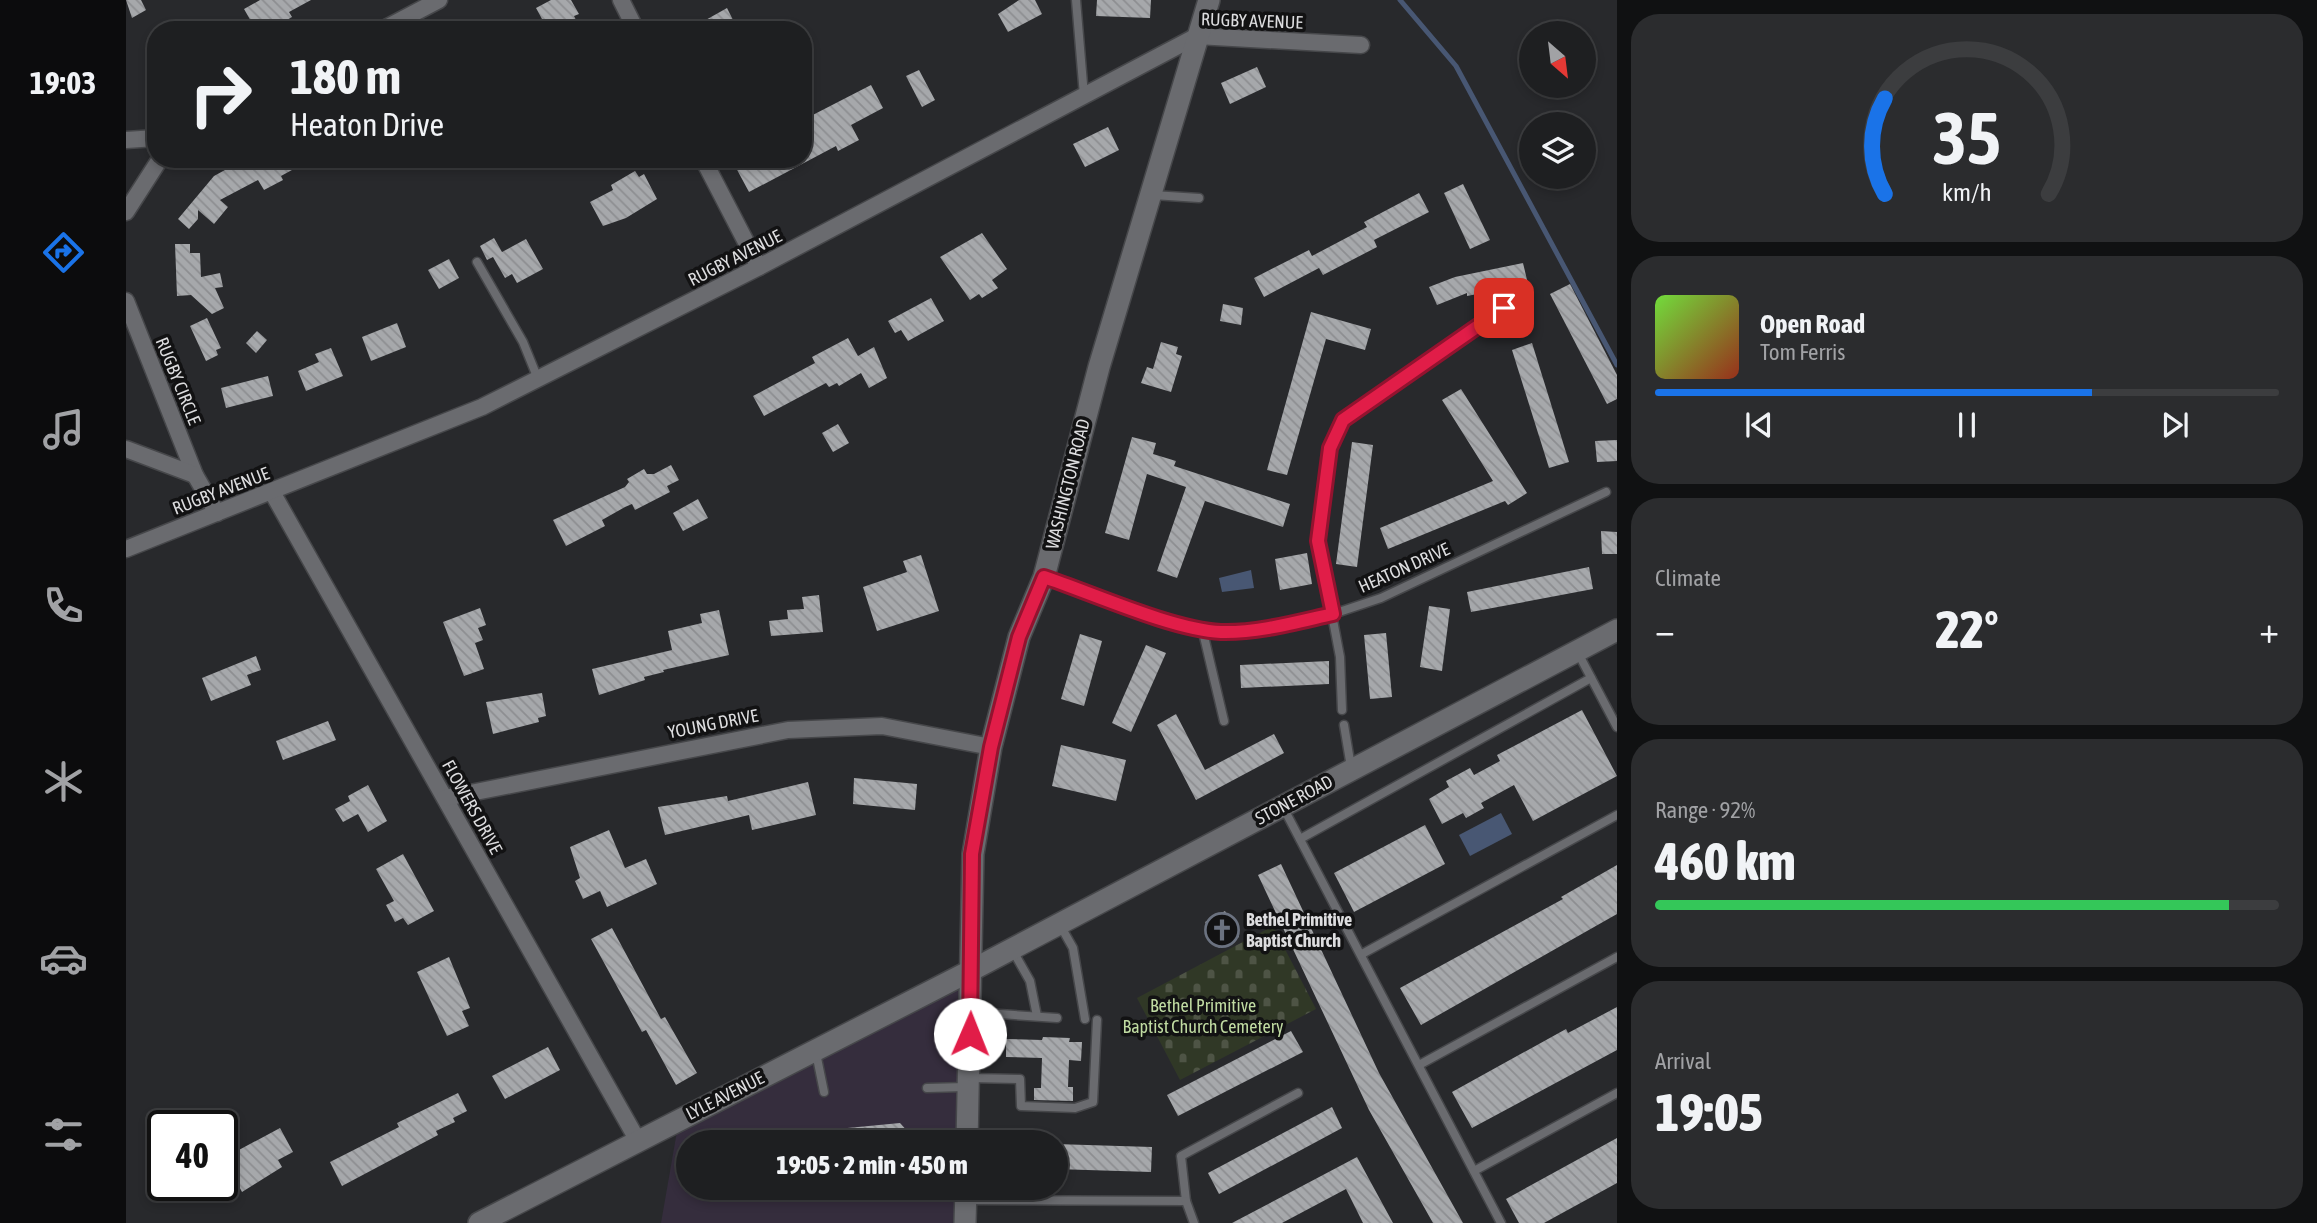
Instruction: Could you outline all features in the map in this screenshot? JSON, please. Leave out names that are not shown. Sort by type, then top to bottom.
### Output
[{"type":"street","points":[[399,21],[439,0]]},
{"type":"street","points":[[621,0],[632,21]]},
{"type":"street","name":"WASHINGTON ROAD","points":[[967,1130],[972,854],[991,747],[1019,637],[1044,577],[1099,368],[1209,0]]},
{"type":"street","name":"RUGBY AVENUE","points":[[126,549],[482,407],[759,267],[1197,36],[1361,45]]},
{"type":"street","points":[[126,140],[147,139]]},
{"type":"street","points":[[126,212],[154,168]]},
{"type":"street","points":[[709,168],[759,267]]},
{"type":"street","name":"RUGBY CIRCLE","points":[[126,301],[195,475],[217,513]]},
{"type":"street","points":[[126,449],[195,475]]},
{"type":"street","name":"FLOWERS DRIVE","points":[[272,492],[638,1141]]},
{"type":"street","name":"STONE ROAD","points":[[972,970],[1617,630]]},
{"type":"street","name":"YOUNG DRIVE","points":[[445,798],[788,730],[882,726],[991,747]]},
{"type":"street","name":"LYLE AVENUE","points":[[479,1223],[972,970]]},
{"type":"street","points":[[965,1223],[966,1200]]},
{"type":"lane","points":[[1076,0],[1084,96]]},
{"type":"lane","points":[[1151,194],[1199,198]]},
{"type":"lane","points":[[477,262],[523,342],[538,379]]},
{"type":"lane","points":[[1342,710],[1340,657],[1318,541],[1330,448],[1343,420],[1504,308]]},
{"type":"lane","name":"HEATON DRIVE","points":[[1044,577],[1173,622],[1220,632],[1279,626],[1333,614],[1381,598],[1606,492]]},
{"type":"lane","points":[[1202,628],[1224,720]]},
{"type":"lane","points":[[1577,651],[1617,727]]},
{"type":"lane","points":[[1300,839],[1591,678]]},
{"type":"lane","points":[[1344,725],[1352,770]]},
{"type":"lane","points":[[1283,806],[1501,1223]]},
{"type":"lane","points":[[1362,954],[1617,815]]},
{"type":"lane","points":[[1060,924],[1073,948],[1085,1019]]},
{"type":"lane","points":[[1012,949],[1030,981],[1037,1016]]},
{"type":"lane","points":[[1419,1065],[1617,957]]},
{"type":"lane","points":[[971,1012],[1057,1018]]},
{"type":"lane","points":[[927,1088],[1020,1079],[1021,1106],[1075,1108],[1093,1102],[1097,1020]]},
{"type":"lane","points":[[816,1050],[824,1092]]},
{"type":"lane","points":[[1194,1223],[1186,1201],[1181,1156],[1298,1093]]},
{"type":"lane","points":[[1474,1171],[1617,1093]]},
{"type":"lane","points":[[1068,1197],[1186,1201]]},
{"type":"shaded area","points":[[972,970],[967,1130],[677,1130],[680,1114]]},
{"type":"shaded area","points":[[676,1137],[676,1200],[965,1200],[964,1223],[661,1223]]},
{"type":"green space","name":"Bethel Primitive Baptist Church Cemetery","points":[[1273,926],[1316,1009],[1180,1080],[1137,998]]},
{"type":"water","points":[[1251,570],[1254,588],[1222,592],[1219,578]]},
{"type":"water","points":[[1501,813],[1512,834],[1470,856],[1459,835]]},
{"type":"building","points":[[126,0],[141,0],[146,10],[132,18]]},
{"type":"building","points":[[260,0],[311,0],[289,12],[292,17],[285,21],[251,21],[244,9]]},
{"type":"building","points":[[551,0],[571,0],[579,14],[574,16],[576,21],[543,21],[536,8]]},
{"type":"building","points":[[1019,0],[1035,0],[1042,14],[1008,32],[998,14]]},
{"type":"building","points":[[1097,0],[1151,0],[1150,18],[1096,16]]},
{"type":"building","points":[[727,8],[734,21],[704,21]]},
{"type":"building","points":[[1257,67],[1266,87],[1230,104],[1221,83]]},
{"type":"building","points":[[919,70],[935,100],[922,107],[906,76]]},
{"type":"building","points":[[871,85],[883,108],[851,125],[859,140],[838,151],[836,146],[812,159],[812,115]]},
{"type":"building","points":[[1108,127],[1119,150],[1085,167],[1073,144]]},
{"type":"building","points":[[229,168],[296,168],[281,176],[283,180],[264,190],[258,180],[220,200],[228,207],[214,224],[198,210],[198,219],[189,229],[178,219],[214,176]]},
{"type":"building","points":[[736,168],[794,168],[749,192]]},
{"type":"building","points":[[635,171],[639,177],[644,174],[657,199],[626,218],[603,226],[590,202],[613,190],[611,185]]},
{"type":"building","points":[[1463,184],[1490,240],[1470,249],[1444,193]]},
{"type":"building","points":[[1419,193],[1429,212],[1374,240],[1377,247],[1323,275],[1319,268],[1264,297],[1254,278],[1309,250],[1312,256],[1367,227],[1364,222]]},
{"type":"building","points":[[982,233],[1007,269],[992,280],[998,288],[982,298],[979,294],[970,300],[940,257]]},
{"type":"building","points":[[494,238],[502,252],[526,239],[543,269],[517,283],[512,274],[505,278],[493,257],[487,260],[480,246]]},
{"type":"building","points":[[175,244],[190,244],[190,253],[200,253],[201,277],[220,273],[223,287],[215,288],[224,308],[212,314],[191,295],[177,296]]},
{"type":"building","points":[[449,259],[459,278],[439,289],[428,270]]},
{"type":"building","points":[[1523,263],[1528,284],[1467,296],[1467,293],[1437,305],[1429,287],[1455,277]]},
{"type":"building","points":[[1570,284],[1617,375],[1617,399],[1607,404],[1550,294]]},
{"type":"building","points":[[931,298],[944,321],[908,341],[901,330],[895,333],[888,321]]},
{"type":"building","points":[[1223,304],[1243,308],[1241,325],[1220,321]]},
{"type":"building","points":[[1311,312],[1371,329],[1365,350],[1326,339],[1287,475],[1267,470]]},
{"type":"building","points":[[207,318],[221,348],[216,350],[218,355],[206,361],[190,326]]},
{"type":"building","points":[[397,323],[406,347],[371,361],[362,337]]},
{"type":"building","points":[[257,331],[267,340],[256,353],[246,343]]},
{"type":"building","points":[[848,338],[858,356],[874,347],[887,378],[869,388],[861,373],[839,386],[837,383],[829,387],[826,383],[764,416],[753,396],[815,363],[812,357]]},
{"type":"building","points":[[1161,342],[1178,347],[1176,354],[1182,356],[1171,392],[1141,383],[1147,367],[1153,369]]},
{"type":"building","points":[[1532,343],[1569,462],[1549,468],[1512,350]]},
{"type":"building","points":[[331,348],[343,376],[306,391],[298,371],[319,362],[315,354]]},
{"type":"building","points":[[268,376],[273,396],[226,408],[221,388]]},
{"type":"building","points":[[1461,389],[1527,493],[1508,505],[1505,501],[1388,549],[1380,528],[1493,481],[1442,400]]},
{"type":"building","points":[[838,424],[849,443],[833,452],[822,433]]},
{"type":"building","points":[[1132,437],[1156,443],[1153,454],[1176,461],[1174,466],[1290,504],[1283,527],[1205,501],[1177,578],[1157,571],[1186,487],[1147,474],[1129,540],[1105,533]]},
{"type":"building","points":[[1617,440],[1617,461],[1597,462],[1595,441]]},
{"type":"building","points":[[1352,442],[1373,445],[1357,567],[1336,564]]},
{"type":"building","points":[[671,465],[679,480],[667,486],[670,492],[635,510],[632,504],[625,507],[602,520],[605,526],[566,546],[553,520],[625,487],[629,482],[627,479],[644,469],[647,474],[654,474]]},
{"type":"building","points":[[698,499],[708,518],[683,531],[673,513]]},
{"type":"building","points":[[1601,531],[1617,532],[1617,554],[1602,554]]},
{"type":"building","points":[[1307,553],[1312,584],[1280,590],[1275,559]]},
{"type":"building","points":[[921,555],[939,611],[877,631],[863,587],[907,572],[903,561]]},
{"type":"building","points":[[1589,567],[1593,589],[1471,612],[1467,592]]},
{"type":"building","points":[[819,595],[823,632],[771,636],[769,621],[788,619],[787,610],[804,609],[802,597]]},
{"type":"building","points":[[1429,606],[1450,609],[1442,671],[1420,667]]},
{"type":"building","points":[[480,608],[486,625],[478,628],[483,640],[475,643],[484,669],[464,676],[443,622]]},
{"type":"building","points":[[719,610],[729,655],[663,670],[664,672],[644,677],[645,680],[599,695],[592,669],[672,650],[668,631],[702,623],[700,614]]},
{"type":"building","points":[[1386,633],[1392,697],[1370,699],[1364,635]]},
{"type":"building","points":[[1080,634],[1102,641],[1084,706],[1061,699]]},
{"type":"building","points":[[1146,645],[1166,653],[1131,732],[1112,723]]},
{"type":"building","points":[[256,656],[261,670],[247,675],[251,685],[211,701],[202,678]]},
{"type":"building","points":[[1329,661],[1329,684],[1241,688],[1240,665]]},
{"type":"building","points":[[542,693],[546,716],[538,718],[539,722],[493,734],[486,702]]},
{"type":"building","points":[[1582,710],[1617,776],[1533,821],[1514,785],[1481,803],[1484,808],[1466,818],[1463,813],[1442,824],[1429,799],[1449,787],[1446,781],[1470,768],[1474,775],[1500,761],[1497,755]]},
{"type":"building","points":[[1176,714],[1205,770],[1274,734],[1284,753],[1196,800],[1157,725]]},
{"type":"building","points":[[328,721],[336,740],[283,760],[276,741]]},
{"type":"building","points":[[1061,745],[1126,760],[1116,801],[1052,786]]},
{"type":"building","points":[[854,778],[917,784],[915,810],[853,804]]},
{"type":"building","points":[[808,782],[816,815],[752,830],[749,815],[665,835],[658,807],[727,796],[728,801]]},
{"type":"building","points":[[368,785],[387,821],[368,832],[358,814],[343,822],[335,809],[350,801],[348,796]]},
{"type":"building","points":[[1425,825],[1445,864],[1354,912],[1334,873]]},
{"type":"building","points":[[609,830],[625,868],[646,859],[657,884],[607,907],[600,891],[583,899],[575,881],[580,878],[570,847]]},
{"type":"building","points":[[403,854],[434,911],[408,925],[403,918],[395,922],[386,905],[394,901],[376,869]]},
{"type":"building","points":[[1281,864],[1379,1073],[1463,1223],[1433,1223],[1369,1110],[1258,875]]},
{"type":"building","points":[[1617,865],[1617,914],[1421,1025],[1400,988],[1563,899],[1561,897]]},
{"type":"building","name":"Bethel Primitive Baptist Church","points":[[1225,911],[1239,937],[1219,948],[1205,922]]},
{"type":"building","points":[[612,928],[661,1019],[665,1017],[697,1073],[676,1085],[646,1030],[642,1032],[591,939]]},
{"type":"building","points":[[449,957],[470,1008],[462,1011],[469,1026],[447,1036],[417,972]]},
{"type":"building","points":[[1617,1007],[1617,1050],[1472,1128],[1452,1092],[1566,1029],[1568,1033]]},
{"type":"building","points":[[1291,1031],[1303,1052],[1178,1116],[1167,1095]]},
{"type":"building","points":[[1043,1037],[1070,1038],[1069,1042],[1082,1042],[1081,1061],[1069,1060],[1068,1087],[1073,1087],[1073,1101],[1034,1100],[1034,1088],[1041,1088],[1042,1058],[1006,1057],[1006,1039],[1042,1040]]},
{"type":"building","points":[[548,1047],[560,1070],[505,1099],[492,1076]]},
{"type":"building","points":[[458,1093],[467,1111],[453,1118],[455,1122],[436,1131],[438,1135],[342,1186],[330,1162],[399,1127],[397,1123]]},
{"type":"building","points":[[1332,1107],[1342,1128],[1219,1194],[1208,1173]]},
{"type":"building","points":[[900,1123],[906,1130],[826,1130]]},
{"type":"building","points":[[280,1128],[293,1152],[278,1160],[282,1167],[242,1192],[238,1184],[238,1150]]},
{"type":"building","points":[[1617,1138],[1617,1183],[1544,1223],[1519,1223],[1506,1199]]},
{"type":"building","points":[[1068,1144],[1152,1147],[1151,1172],[1068,1169]]},
{"type":"building","points":[[1357,1157],[1393,1223],[1363,1223],[1346,1189],[1282,1223],[1232,1223]]},
{"type":"waterway","points":[[1400,0],[1456,66],[1617,365]]},
{"type":"place","name":"Bethel Primitive Baptist Church","points":[[1222,930]]},
{"type":"route","points":[[970,1034],[972,854],[991,747],[1019,637],[1044,577],[1173,622],[1220,632],[1279,626],[1333,614],[1318,541],[1330,448],[1343,420],[1504,308]]}]
